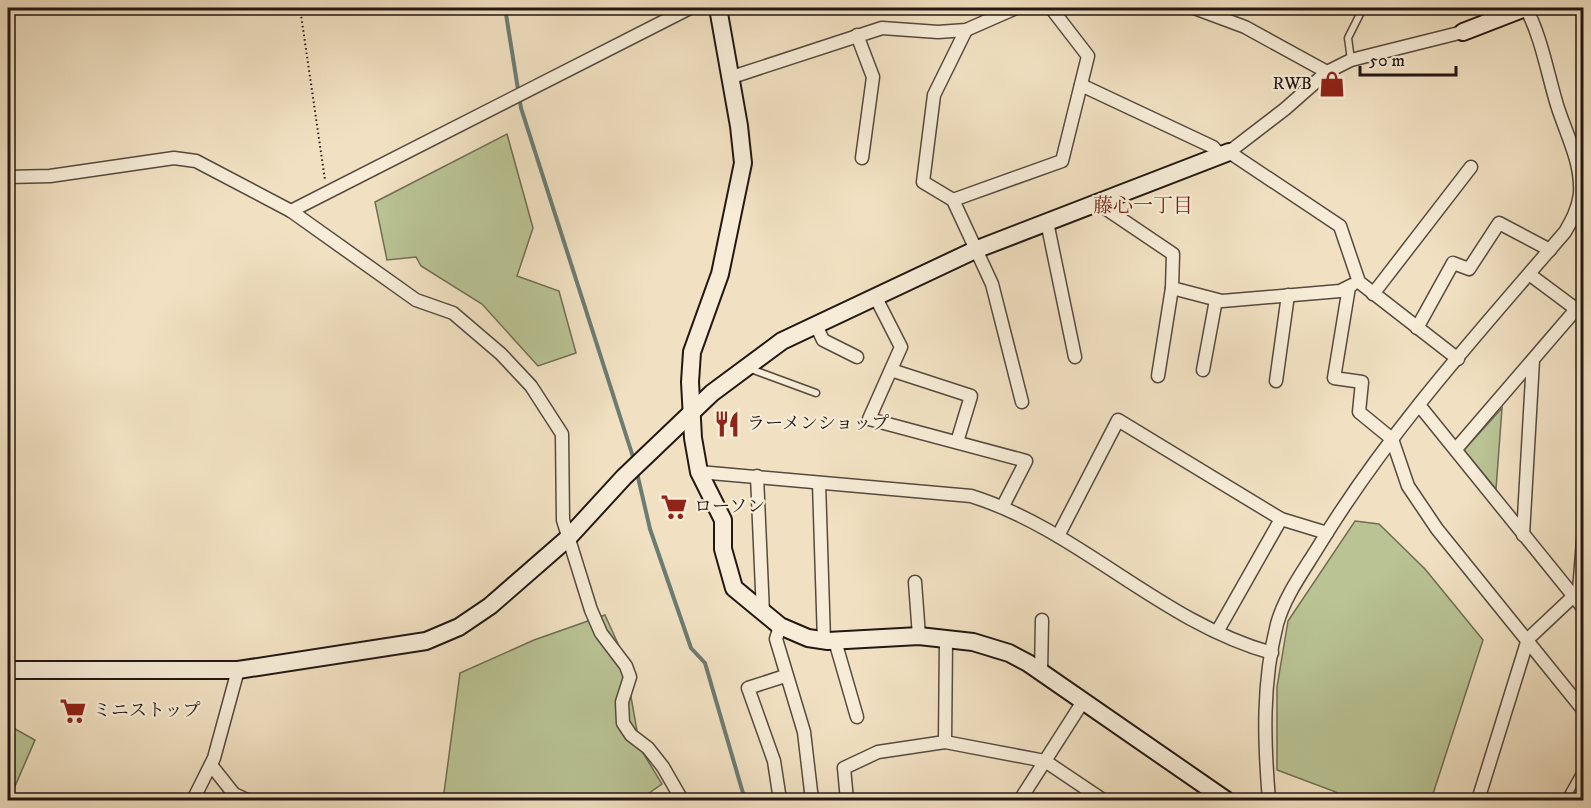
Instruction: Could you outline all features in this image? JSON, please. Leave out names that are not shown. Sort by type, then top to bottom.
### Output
[{"type":"street","points":[[291,211],[690,8]]},
{"type":"street","points":[[718,8],[739,126],[743,163],[720,274],[692,352],[692,414],[699,472],[723,520],[723,549],[734,588],[780,626],[808,638],[829,641],[919,636],[946,639],[1009,653],[1041,673],[1218,798]]},
{"type":"street","points":[[729,78],[882,28],[938,32],[966,30],[1016,8]]},
{"type":"street","points":[[953,200],[1062,161],[1088,56],[1051,8]]},
{"type":"street","points":[[1194,8],[1245,27],[1327,72]]},
{"type":"street","points":[[8,670],[238,670],[426,641],[459,627],[490,606],[567,538],[624,477],[712,393],[782,341],[975,250],[1225,153],[1285,109],[1327,72],[1351,60],[1463,32],[1526,8],[1538,32],[1556,103],[1579,154],[1578,206],[1565,232],[1419,405],[1364,475],[1287,601],[1277,622],[1264,707],[1269,801]]},
{"type":"street","points":[[966,30],[934,95],[923,182],[953,200],[992,284],[1022,402]]},
{"type":"street","points":[[857,35],[873,76],[862,158]]},
{"type":"street","points":[[1081,85],[1225,153],[1340,226],[1354,285],[1334,378],[1362,382],[1359,412],[1392,439],[1408,486],[1437,529],[1584,711]]},
{"type":"street","points":[[8,177],[50,176],[174,158],[196,161],[291,211],[416,300],[453,313],[501,354],[531,386],[562,434],[563,520],[591,610],[601,633],[626,666],[630,677],[622,702],[623,723],[631,735],[648,748],[663,767],[682,801]]},
{"type":"street","points":[[1374,294],[1471,167]]},
{"type":"street","points":[[1096,202],[1173,254],[1172,288],[1158,376]]},
{"type":"street","points":[[1047,222],[1076,357]]},
{"type":"street","points":[[1417,328],[1453,262],[1469,269],[1499,223],[1550,250]]},
{"type":"street","points":[[1456,449],[1580,305],[1529,274]]},
{"type":"street","points":[[1172,288],[1216,300],[1340,291],[1354,285],[1374,294],[1458,359]]},
{"type":"street","points":[[1276,381],[1288,295]]},
{"type":"street","points":[[876,298],[901,347],[869,419],[1026,461],[1003,506]]},
{"type":"street","points":[[1203,370],[1216,300]]},
{"type":"street","points":[[816,325],[823,340],[857,357]]},
{"type":"street","points":[[1523,535],[1533,360]]},
{"type":"street","points":[[891,370],[971,396],[957,442]]},
{"type":"street","points":[[1419,405],[1584,609]]},
{"type":"street","points":[[1058,536],[1118,420],[1281,519],[1327,533]]},
{"type":"street","points":[[699,472],[971,496],[1003,506],[1087,552],[1170,609],[1217,632],[1272,653]]},
{"type":"street","points":[[757,476],[763,613]]},
{"type":"street","points":[[819,483],[829,641],[857,717]]},
{"type":"street","points":[[1217,632],[1281,519]]},
{"type":"street","points":[[1478,801],[1528,639],[1579,591],[1584,528]]},
{"type":"street","points":[[915,582],[919,636]]},
{"type":"street","points":[[1041,673],[1042,620]]},
{"type":"street","points":[[780,626],[776,639],[785,676],[804,732],[813,801]]},
{"type":"street","points":[[945,742],[946,639]]},
{"type":"street","points":[[194,801],[211,765],[238,670]]},
{"type":"street","points":[[780,801],[774,761],[748,688],[785,676]]},
{"type":"street","points":[[1020,801],[1082,703]]},
{"type":"street","points":[[848,801],[844,768],[878,752],[945,742],[1046,761],[1103,801]]},
{"type":"street","points":[[211,765],[234,794],[247,801]]},
{"type":"lane","points":[[1351,60],[1348,38],[1363,8]]},
{"type":"lane","points":[[745,367],[816,393]]},
{"type":"lane","points":[[1565,801],[1584,766]]},
{"type":"path","points":[[300,8],[327,193]]},
{"type":"green space","points":[[507,134],[533,228],[517,276],[559,291],[576,353],[538,366],[482,304],[421,266],[416,257],[387,260],[375,202]]},
{"type":"green space","points":[[1502,408],[1496,489],[1464,450]]},
{"type":"green space","points":[[1355,521],[1379,524],[1425,569],[1483,640],[1431,800],[1340,800],[1336,792],[1277,770],[1277,687],[1288,621]]},
{"type":"green space","points":[[605,615],[624,657],[640,748],[662,784],[639,800],[545,800],[538,794],[528,800],[443,800],[460,673],[534,640]]},
{"type":"green space","points":[[8,725],[35,740],[9,800],[8,800]]},
{"type":"waterway","points":[[505,8],[521,108],[634,460]]},
{"type":"waterway","points":[[637,473],[650,529],[691,648],[705,663],[745,800]]},
{"type":"place","name":"RWB","points":[[1332,84]]},
{"type":"place","name":"ラーメンショップ","points":[[727,424]]},
{"type":"place","name":"ローソン","points":[[674,507]]},
{"type":"place","name":"ミニストップ","points":[[73,711]]},
{"type":"district","name":"藤心一丁目","points":[[1143,206]]}]
